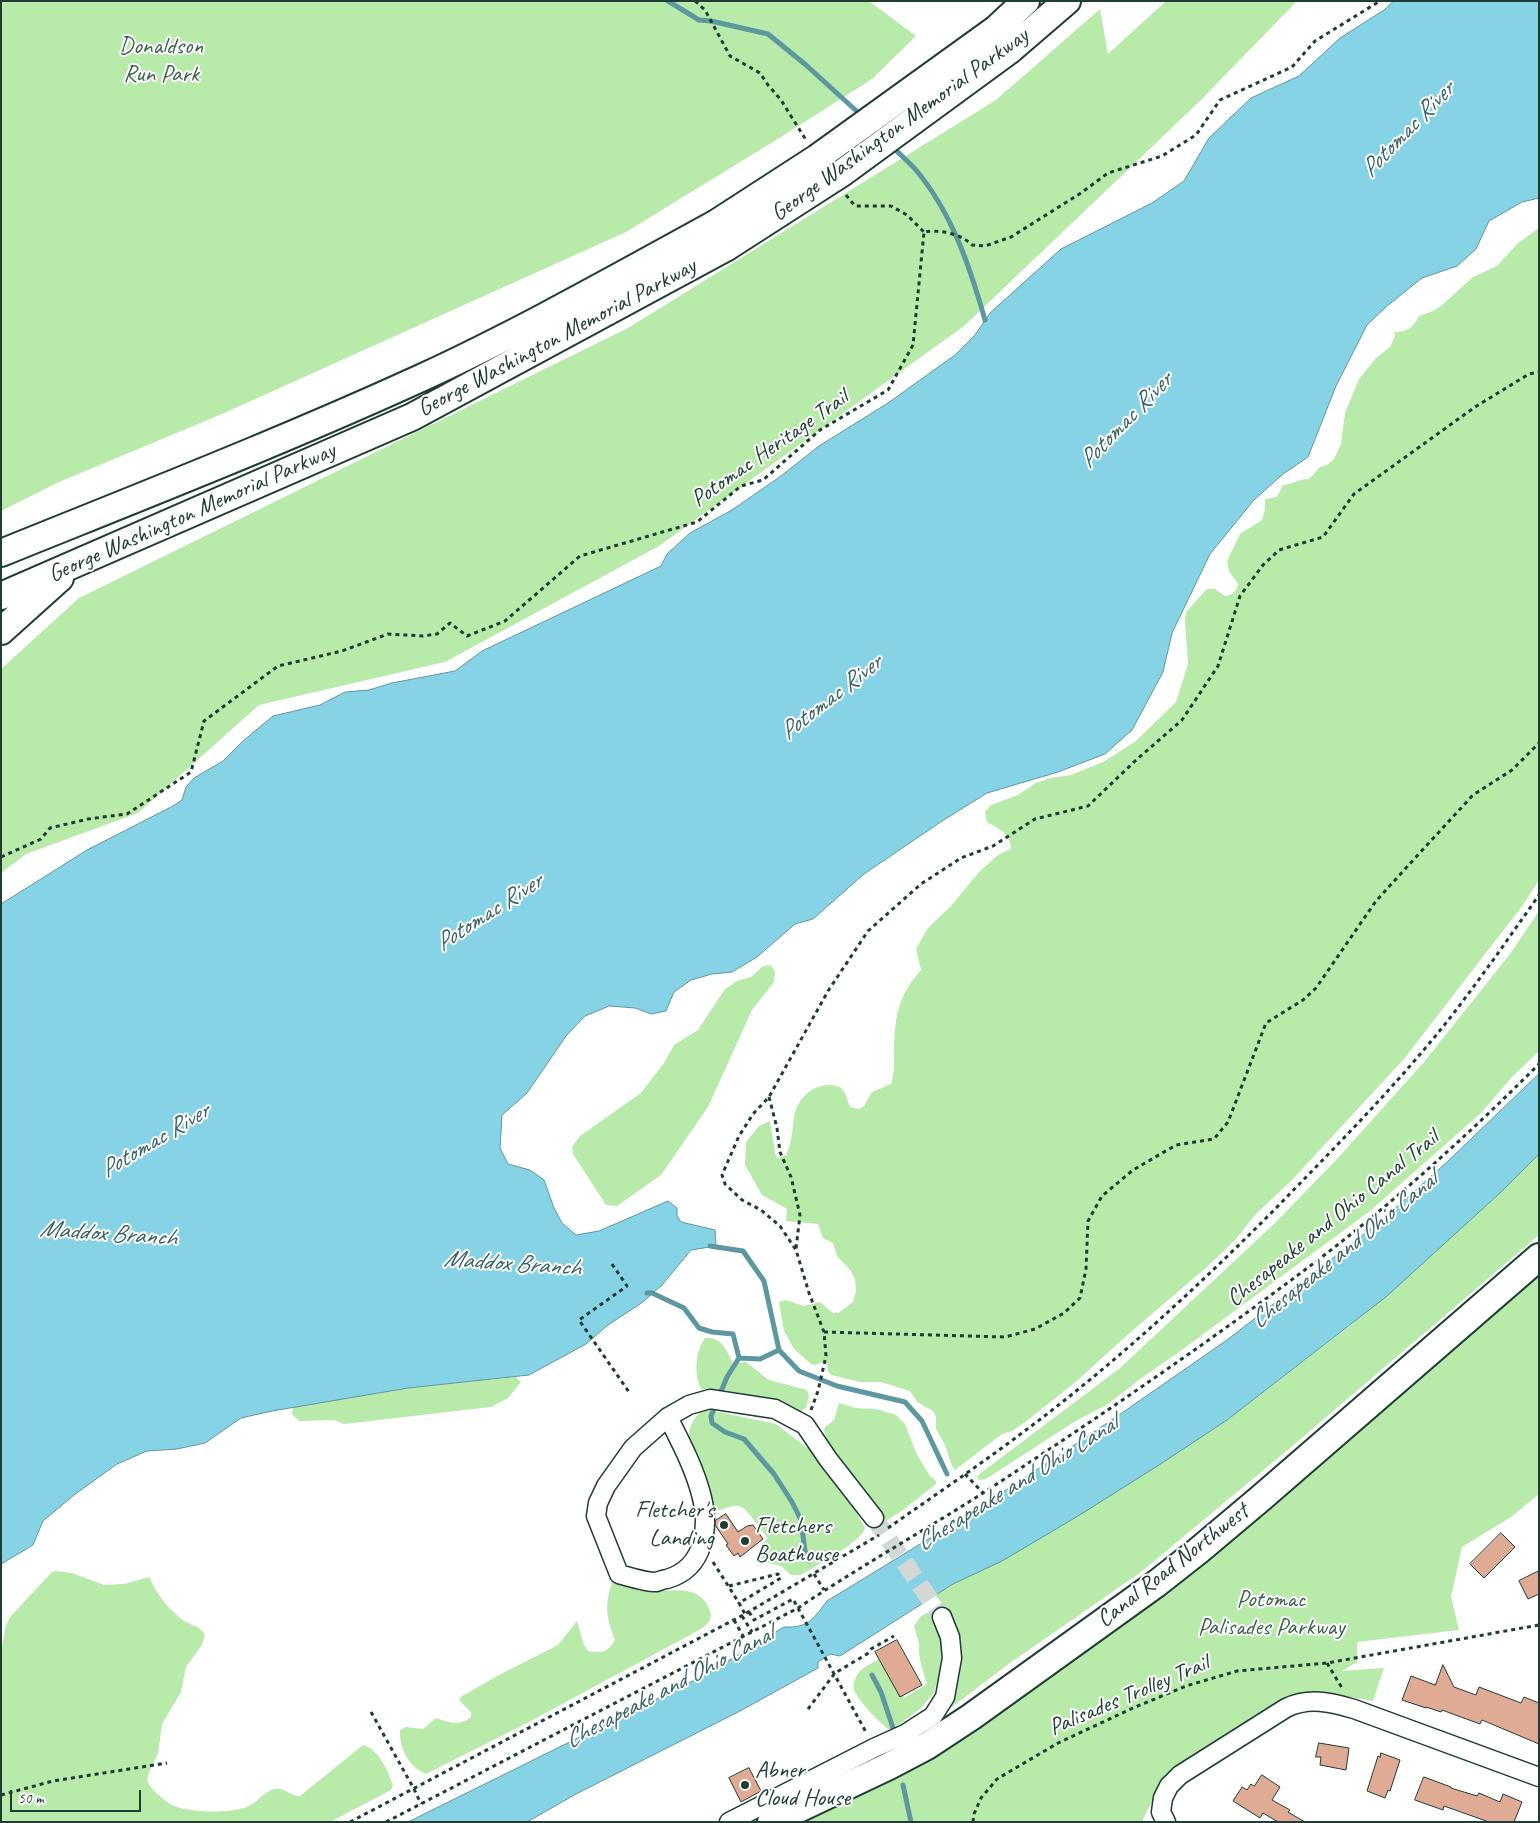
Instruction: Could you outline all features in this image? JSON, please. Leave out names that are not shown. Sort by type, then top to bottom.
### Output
[{"type":"highway","name":"George Washington Memorial Parkway","points":[[1,596],[412,417],[727,247],[842,173],[1003,40],[1026,1]]},
{"type":"highway","name":"George Washington Memorial Parkway","points":[[1,553],[232,459],[421,378],[572,303],[715,224],[1067,1]]},
{"type":"highway","points":[[1,631],[75,564]]},
{"type":"highway","name":"Canal Road Northwest","points":[[771,1822],[927,1746],[971,1717],[1156,1584],[1267,1493],[1539,1257]]},
{"type":"street","points":[[668,1417],[686,1454],[701,1494],[705,1523],[702,1545],[694,1563],[680,1575],[656,1582],[619,1574],[596,1516],[598,1503],[606,1486],[633,1448],[668,1417],[689,1405],[710,1399],[775,1409],[805,1425],[828,1459],[874,1518]]},
{"type":"street","points":[[729,1822],[899,1737],[933,1716],[945,1697],[952,1658],[950,1637],[942,1617]]},
{"type":"street","points":[[1166,1822],[1161,1812],[1163,1798],[1169,1786],[1185,1770],[1286,1708],[1301,1702],[1334,1703],[1354,1709],[1539,1777]]},
{"type":"path","points":[[695,1],[705,10],[730,56],[760,73],[768,86],[781,100],[807,141]]},
{"type":"path","points":[[841,189],[855,206],[891,206],[907,216],[924,232],[931,230],[967,240],[972,245],[985,246],[1011,237],[1080,193],[1108,172],[1162,156],[1196,134],[1220,100],[1292,67],[1315,41],[1380,1]]},
{"type":"path","name":"Potomac Heritage Trail","points":[[1,857],[41,839],[50,828],[88,819],[127,814],[191,772],[204,721],[278,666],[342,651],[388,634],[423,636],[437,634],[450,623],[467,636],[505,621],[580,556],[697,522],[741,486],[763,480],[820,430],[888,390],[913,346],[924,232]]},
{"type":"path","points":[[818,1391],[826,1363],[824,1332],[809,1293],[796,1250],[780,1226],[761,1210],[742,1200],[725,1184],[722,1174],[738,1136],[753,1114],[769,1097],[828,991],[868,931],[921,884],[962,858],[993,846],[1035,819],[1088,806],[1182,720],[1218,666],[1240,596],[1263,565],[1279,550],[1323,537],[1354,494],[1475,407],[1529,374],[1539,372]]},
{"type":"path","points":[[824,1332],[1004,1337],[1035,1329],[1064,1313],[1080,1298],[1086,1269],[1088,1221],[1102,1196],[1133,1170],[1176,1145],[1214,1139],[1228,1122],[1266,1023],[1303,1000],[1316,988],[1376,901],[1473,795],[1512,770],[1539,742]]},
{"type":"path","points":[[350,1822],[746,1614],[870,1541],[1031,1427],[1108,1364],[1185,1297],[1244,1241],[1318,1165],[1398,1079],[1457,1008],[1539,895]]},
{"type":"path","name":"Chesapeake and Ohio Canal Trail","points":[[386,1822],[798,1608],[983,1493],[1101,1415],[1307,1268],[1373,1216],[1440,1158],[1539,1064]]},
{"type":"path","points":[[769,1097],[777,1128],[780,1152],[791,1177],[800,1215],[796,1250]]},
{"type":"path","points":[[612,1264],[627,1286],[579,1320],[629,1392]]},
{"type":"path","points":[[965,1474],[983,1493]]},
{"type":"path","points":[[702,1545],[746,1614],[752,1632]]},
{"type":"path","points":[[729,1586],[778,1574],[781,1578],[739,1603]]},
{"type":"path","points":[[814,1574],[824,1591]]},
{"type":"path","points":[[746,1614],[754,1620],[793,1598],[874,1748]]},
{"type":"path","points":[[734,1620],[744,1636]]},
{"type":"path","name":"Palisades Trolley Trail","points":[[973,1822],[974,1814],[981,1798],[997,1779],[1058,1743],[1186,1686],[1237,1671],[1327,1663],[1539,1625]]},
{"type":"path","points":[[808,1708],[835,1674],[867,1654],[871,1649],[894,1636]]},
{"type":"path","points":[[371,1712],[421,1804]]},
{"type":"path","points":[[1,1795],[53,1781],[167,1763]]},
{"type":"green space","name":"Donaldson Run Park","points":[[1,1],[869,1],[916,36],[872,79],[626,232],[222,414],[59,482],[1,511]]},
{"type":"green space","points":[[1166,1],[1297,1],[1199,102],[964,326],[659,546],[445,662],[259,705],[138,813],[26,854],[1,873],[1,669],[79,598],[628,328],[996,100],[1100,9],[1108,54]]},
{"type":"green space","points":[[1539,228],[1539,880],[1523,905],[1404,1059],[1292,1180],[1255,1215],[1236,1239],[1208,1266],[1078,1380],[1024,1423],[1012,1431],[1002,1434],[955,1470],[936,1429],[936,1417],[933,1411],[917,1402],[910,1391],[881,1382],[860,1382],[831,1375],[827,1364],[822,1362],[816,1365],[811,1364],[794,1349],[784,1331],[779,1302],[786,1300],[804,1306],[820,1302],[833,1313],[838,1313],[853,1302],[856,1291],[855,1279],[850,1270],[837,1256],[833,1243],[823,1238],[818,1224],[786,1221],[787,1209],[762,1195],[745,1165],[746,1142],[759,1126],[770,1121],[776,1157],[786,1155],[798,1105],[810,1091],[826,1085],[834,1085],[844,1091],[850,1107],[859,1109],[864,1106],[872,1092],[891,1084],[894,1071],[895,1026],[899,1007],[907,989],[921,970],[916,949],[928,928],[951,906],[979,872],[998,855],[1011,849],[1006,835],[987,822],[985,812],[991,805],[1018,795],[1036,783],[1050,778],[1071,775],[1103,762],[1136,741],[1176,702],[1188,664],[1186,612],[1207,589],[1215,589],[1225,596],[1235,591],[1238,584],[1229,571],[1227,561],[1240,534],[1262,520],[1265,499],[1277,497],[1283,485],[1309,479],[1320,467],[1327,465],[1334,459],[1341,444],[1345,413],[1359,379],[1376,358],[1390,347],[1395,336],[1394,332],[1409,328],[1419,316],[1441,306],[1473,277],[1497,266],[1517,244]]},
{"type":"green space","points":[[1539,911],[1539,1051],[1512,1077],[1481,1113],[1370,1211],[1108,1404],[1074,1422],[986,1479],[979,1480],[977,1476],[1120,1368],[1275,1223],[1337,1159],[1424,1062],[1510,954]]},
{"type":"green space","points":[[771,965],[775,972],[774,982],[752,1010],[708,1107],[661,1175],[617,1206],[606,1205],[573,1154],[572,1147],[580,1136],[641,1093],[664,1063],[674,1045],[698,1030],[725,989],[737,981],[751,977],[763,966]]},
{"type":"green space","points":[[1539,1154],[1539,1235],[1290,1448],[1141,1572],[1010,1663],[949,1709],[957,1686],[961,1661],[960,1636],[947,1609],[935,1595],[1159,1465],[1227,1420],[1352,1324],[1501,1192]]},
{"type":"green space","name":"Potomac Palisades Parkway","points":[[1539,1273],[1539,1494],[1511,1517],[1462,1547],[1451,1597],[1459,1630],[1357,1642],[1357,1662],[1342,1671],[1384,1668],[1373,1701],[1333,1694],[1302,1694],[1168,1772],[1143,1822],[796,1822],[906,1769]]},
{"type":"green space","points":[[705,1338],[711,1338],[720,1342],[733,1363],[746,1362],[769,1380],[807,1390],[809,1396],[806,1408],[799,1412],[764,1399],[739,1393],[726,1390],[701,1389],[697,1377],[697,1356]]},
{"type":"green space","points":[[516,1377],[521,1382],[508,1398],[491,1407],[344,1424],[334,1420],[299,1421],[292,1414],[293,1407],[408,1388]]},
{"type":"green space","points":[[839,1403],[856,1408],[876,1409],[896,1415],[905,1424],[917,1455],[930,1476],[936,1481],[936,1484],[886,1521],[883,1521],[866,1492],[827,1442],[824,1430],[834,1420]]},
{"type":"green space","points":[[705,1409],[776,1424],[810,1450],[851,1503],[865,1528],[862,1533],[856,1540],[801,1575],[791,1575],[781,1566],[760,1561],[759,1551],[768,1538],[742,1507],[734,1506],[719,1510],[714,1508],[695,1461],[689,1431],[699,1413]]},
{"type":"green space","points":[[52,1572],[72,1573],[104,1585],[124,1584],[149,1577],[170,1609],[183,1620],[200,1629],[205,1635],[202,1645],[186,1667],[181,1692],[162,1724],[158,1754],[149,1772],[147,1781],[161,1798],[179,1808],[210,1812],[242,1809],[274,1789],[281,1789],[300,1796],[363,1745],[374,1751],[382,1761],[393,1785],[391,1790],[330,1822],[1,1822],[1,1652],[6,1625],[10,1617]]},
{"type":"green space","points":[[613,1580],[627,1587],[642,1591],[681,1590],[698,1595],[705,1601],[710,1611],[710,1619],[701,1629],[527,1723],[426,1774],[410,1762],[403,1750],[400,1730],[406,1727],[423,1729],[436,1718],[454,1723],[467,1720],[471,1717],[471,1712],[459,1700],[462,1696],[558,1645],[577,1621],[584,1645],[588,1651],[601,1652],[607,1650],[615,1640],[607,1610],[608,1597]]},
{"type":"green space","points":[[927,1613],[930,1614],[938,1631],[942,1648],[940,1671],[934,1693],[920,1709],[894,1728],[888,1729],[856,1695],[855,1681],[861,1670],[879,1659],[904,1698],[927,1684],[914,1626],[921,1616]]},
{"type":"water","name":"Potomac River","points":[[1394,1],[1539,1],[1539,198],[1522,202],[1489,221],[1476,249],[1457,266],[1422,278],[1367,325],[1336,386],[1308,457],[1283,474],[1254,500],[1210,554],[1172,633],[1163,672],[1132,730],[1105,754],[1058,772],[987,793],[864,874],[813,919],[795,924],[757,957],[732,972],[712,974],[691,980],[674,992],[666,1011],[651,1014],[635,1008],[609,1006],[585,1016],[566,1036],[527,1093],[502,1115],[500,1148],[508,1164],[530,1170],[544,1180],[554,1208],[562,1223],[576,1235],[599,1231],[668,1201],[677,1208],[677,1216],[681,1222],[715,1230],[716,1246],[691,1250],[662,1285],[643,1302],[608,1325],[586,1344],[529,1375],[408,1388],[272,1411],[241,1418],[205,1443],[177,1449],[147,1451],[117,1464],[74,1495],[43,1521],[33,1545],[1,1564],[1,904],[87,850],[182,800],[186,787],[194,778],[223,761],[273,716],[320,705],[345,692],[369,690],[392,683],[455,671],[482,651],[661,566],[667,554],[690,533],[732,510],[781,476],[819,446],[888,403],[955,355],[975,335],[990,313],[1061,249],[1152,203],[1184,181],[1209,138],[1251,98],[1299,76],[1340,38],[1384,10]]},
{"type":"water","name":"Chesapeake and Ohio Canal","points":[[1539,1074],[1539,1154],[1501,1192],[1387,1296],[1227,1420],[1159,1465],[1002,1561],[953,1584],[840,1656],[830,1654],[818,1662],[818,1668],[740,1711],[576,1794],[527,1822],[408,1822],[705,1675],[784,1627],[799,1626],[810,1621],[827,1601],[971,1513],[1106,1424],[1227,1340],[1382,1220],[1447,1162]]},
{"type":"building","name":"Fletchers Boathouse","points":[[726,1514],[738,1532],[747,1526],[753,1525],[763,1539],[740,1557],[738,1553],[734,1556],[715,1525],[715,1521]]},
{"type":"building","points":[[1501,1533],[1515,1547],[1484,1578],[1470,1564]]},
{"type":"building","points":[[1539,1571],[1539,1594],[1528,1599],[1519,1581]]},
{"type":"building","points":[[897,1640],[922,1685],[900,1697],[875,1652]]},
{"type":"building","points":[[1443,1665],[1454,1687],[1476,1695],[1479,1687],[1521,1703],[1524,1697],[1539,1703],[1539,1744],[1482,1720],[1480,1724],[1442,1710],[1441,1712],[1402,1700],[1411,1676],[1435,1685]]},
{"type":"building","points":[[1319,1743],[1349,1748],[1346,1770],[1320,1765],[1321,1757],[1316,1757]]},
{"type":"building","points":[[1381,1753],[1400,1760],[1390,1791],[1388,1790],[1385,1798],[1367,1791],[1378,1756],[1380,1757]]},
{"type":"building","name":"Abner Cloud House","points":[[749,1768],[761,1791],[741,1802],[729,1778]]},
{"type":"building","points":[[1262,1775],[1280,1787],[1272,1800],[1290,1810],[1288,1812],[1305,1822],[1278,1822],[1263,1813],[1260,1818],[1233,1801],[1242,1787],[1247,1790],[1251,1784],[1254,1786]]},
{"type":"building","points":[[1424,1777],[1451,1788],[1477,1796],[1479,1793],[1500,1802],[1503,1794],[1522,1802],[1514,1822],[1489,1822],[1444,1806],[1443,1810],[1415,1800]]},
{"type":"waterway","points":[[668,1],[699,20],[768,34],[806,65],[862,116]]},
{"type":"waterway","points":[[891,145],[916,170],[929,187],[950,222],[973,280],[985,320]]},
{"type":"waterway","points":[[710,1246],[743,1251],[764,1281],[779,1350],[799,1371],[837,1386],[905,1402],[922,1421],[947,1474]]},
{"type":"waterway","name":"Maddox Branch","points":[[647,1293],[652,1293],[684,1308],[699,1328],[712,1332],[733,1334],[739,1358],[727,1377],[711,1416],[712,1423],[725,1432],[744,1439],[774,1474],[801,1520],[805,1551],[809,1561]]},
{"type":"waterway","points":[[739,1358],[760,1359],[779,1350]]},
{"type":"waterway","name":"Maddox Branch","points":[[872,1675],[881,1692],[895,1734]]},
{"type":"waterway","name":"Maddox Branch","points":[[903,1785],[911,1822]]},
{"type":"tunnel","points":[[874,1518],[942,1617]]},
{"type":"place","name":"Fletcher's Landing","points":[[724,1525]]},
{"type":"place","name":"Fletchers Boathouse","points":[[745,1541]]},
{"type":"place","name":"Abner Cloud House","points":[[745,1785]]}]
